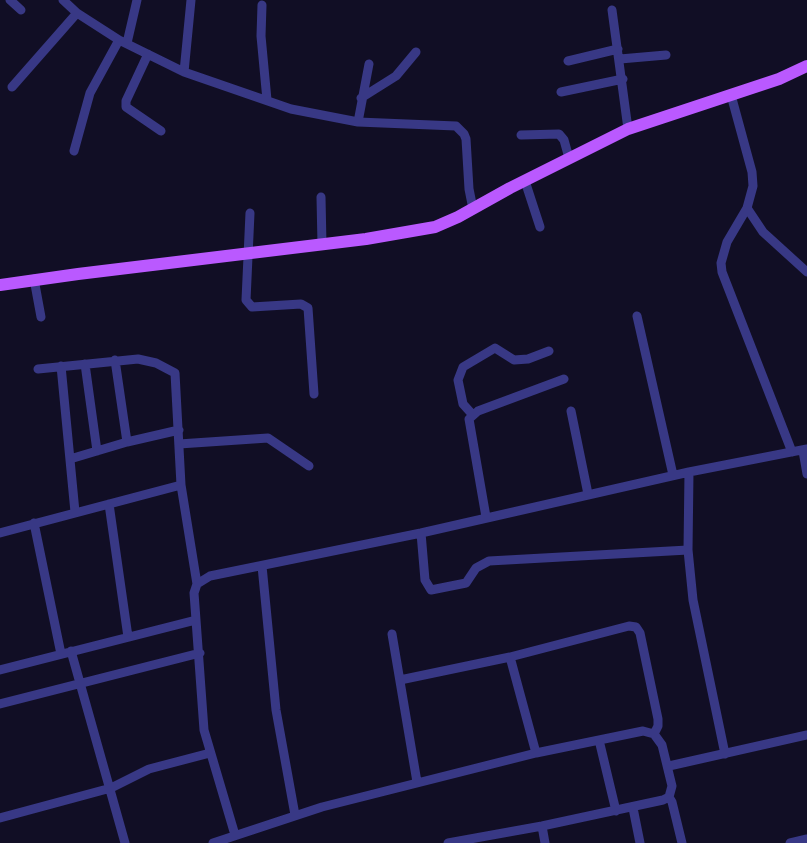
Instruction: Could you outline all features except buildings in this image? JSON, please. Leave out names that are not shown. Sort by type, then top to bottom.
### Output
[{"type":"main road","points":[[0,285],[34,279],[249,255],[422,230],[448,222],[628,129],[779,79],[807,66]]},
{"type":"street","points":[[10,0],[21,10]]},
{"type":"street","points":[[63,0],[77,13],[123,42],[184,72],[300,111],[358,122],[456,126],[466,139],[469,189],[473,209]]},
{"type":"street","points":[[74,151],[90,93],[123,42],[137,0]]},
{"type":"street","points":[[184,72],[192,0]]},
{"type":"street","points":[[262,5],[261,36],[267,100]]},
{"type":"street","points":[[612,10],[623,79],[628,129]]},
{"type":"street","points":[[12,87],[77,13]]},
{"type":"street","points":[[568,61],[618,49]]},
{"type":"street","points":[[361,98],[396,76],[416,52]]},
{"type":"street","points":[[148,54],[126,101],[126,107],[161,131]]},
{"type":"street","points":[[620,59],[666,55]]},
{"type":"street","points":[[358,122],[361,98],[369,64]]},
{"type":"street","points":[[561,92],[623,79]]},
{"type":"street","points":[[731,95],[752,172],[753,186],[747,208],[727,242],[721,263],[722,272],[792,452]]},
{"type":"street","points":[[521,135],[559,134],[564,140],[569,158]]},
{"type":"street","points":[[525,181],[540,227]]},
{"type":"street","points":[[321,197],[322,244]]},
{"type":"street","points":[[747,208],[763,232],[807,272]]},
{"type":"street","points":[[250,213],[246,300],[252,307],[301,304],[308,308],[314,394]]},
{"type":"street","points":[[34,279],[41,317]]},
{"type":"street","points":[[637,316],[673,475]]},
{"type":"street","points":[[472,414],[463,404],[458,380],[464,367],[496,348],[514,360],[528,358],[549,351]]},
{"type":"street","points":[[115,360],[128,442]]},
{"type":"street","points":[[38,369],[115,360],[144,360],[175,373],[181,486],[197,584],[194,593],[200,653],[203,718],[210,753],[235,835]]},
{"type":"street","points":[[85,364],[97,451]]},
{"type":"street","points":[[61,366],[75,512]]},
{"type":"street","points":[[472,414],[564,379]]},
{"type":"street","points":[[571,411],[588,494]]},
{"type":"street","points":[[472,414],[469,426],[486,518]]},
{"type":"street","points":[[70,459],[128,442],[179,430]]},
{"type":"street","points":[[179,444],[268,438],[309,466]]},
{"type":"street","points":[[197,584],[210,576],[420,533],[673,475],[792,452],[805,450],[807,474]]},
{"type":"street","points":[[689,472],[688,550],[695,613],[725,754]]},
{"type":"street","points":[[0,533],[34,522],[181,486]]},
{"type":"street","points":[[108,504],[128,637]]},
{"type":"street","points":[[34,522],[60,654]]},
{"type":"street","points":[[420,533],[425,580],[431,590],[466,583],[476,568],[489,561],[688,550]]},
{"type":"street","points":[[262,566],[276,710],[295,815]]},
{"type":"street","points":[[0,670],[196,620]]},
{"type":"street","points":[[400,680],[510,656],[629,626],[636,627],[640,633],[658,719],[658,726],[654,734]]},
{"type":"street","points":[[392,634],[417,782]]},
{"type":"street","points":[[72,651],[125,843]]},
{"type":"street","points":[[0,704],[200,653]]},
{"type":"street","points":[[510,656],[536,753]]},
{"type":"street","points":[[213,843],[295,815],[417,782],[536,753],[643,730],[654,734],[662,745],[669,766],[672,786],[669,797],[672,802],[682,843]]},
{"type":"street","points":[[669,766],[807,735]]},
{"type":"street","points":[[599,740],[616,811]]},
{"type":"street","points":[[0,818],[111,788],[149,768],[210,753]]},
{"type":"street","points":[[448,843],[632,808],[669,797]]},
{"type":"street","points":[[632,808],[640,843]]},
{"type":"street","points":[[542,826],[545,843]]},
{"type":"street","points":[[790,843],[807,839]]}]
